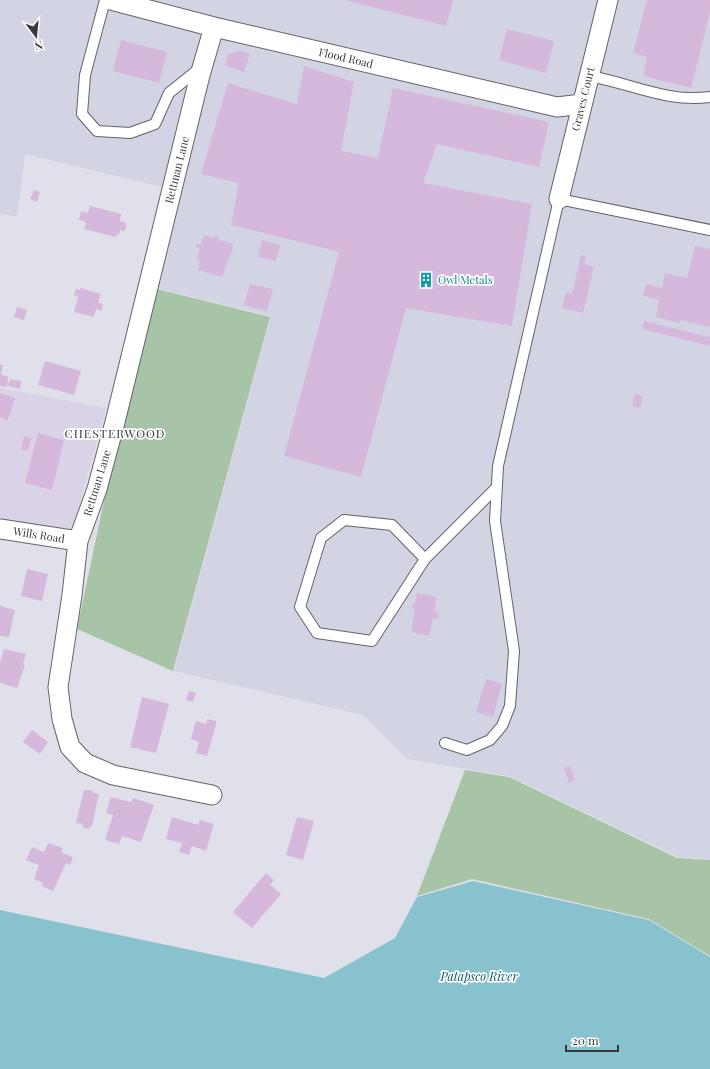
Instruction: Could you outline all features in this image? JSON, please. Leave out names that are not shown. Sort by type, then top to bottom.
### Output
[{"type":"street","name":"Flood Road","points":[[111,0],[214,27],[557,107],[582,104]]},
{"type":"street","name":"Graves Court","points":[[560,199],[608,0]]},
{"type":"street","name":"Rettman Lane","points":[[212,795],[113,775],[85,763],[70,747],[62,719],[58,688],[72,595],[78,542],[97,489],[115,422],[214,27]]},
{"type":"street","name":"Wills Road","points":[[0,529],[78,542]]},
{"type":"lane","points":[[106,0],[85,75],[82,114],[97,131],[130,133],[155,124],[170,93],[203,66]]},
{"type":"lane","points":[[589,76],[665,96],[691,99],[710,97]]},
{"type":"lane","points":[[445,743],[467,750],[490,740],[502,726],[510,706],[514,651],[495,521],[498,466],[560,199],[710,230]]},
{"type":"lane","points":[[425,559],[392,525],[344,520],[321,538],[300,607],[318,633],[372,641],[425,559],[497,487]]},
{"type":"shaded area","points":[[0,0],[710,0],[710,859],[678,857],[509,776],[408,759],[363,715],[174,671],[271,316],[149,286],[175,190],[25,154],[17,217],[0,213]]},
{"type":"shaded area","points":[[0,388],[106,408],[73,528],[62,531],[0,521]]},
{"type":"green space","points":[[149,287],[270,317],[173,671],[77,629]]},
{"type":"green space","points":[[465,770],[509,777],[677,858],[710,860],[710,956],[649,919],[472,879],[417,896]]},
{"type":"water","name":"Patapsco River","points":[[473,881],[649,920],[710,957],[710,1069],[0,1069],[0,910],[324,978],[395,938],[417,897]]},
{"type":"building","points":[[345,0],[453,0],[446,26]]},
{"type":"building","points":[[647,0],[710,0],[710,12],[691,88],[643,76],[647,57],[633,53]]},
{"type":"building","points":[[507,29],[554,41],[546,73],[499,60]]},
{"type":"building","points":[[121,40],[167,52],[159,83],[113,71]]},
{"type":"building","points":[[240,51],[250,54],[244,72],[225,66],[228,54]]},
{"type":"building","name":"Owl Metals","points":[[304,66],[354,82],[341,151],[378,158],[393,88],[549,122],[539,167],[437,144],[423,183],[532,204],[512,326],[406,308],[361,477],[284,456],[339,252],[231,225],[239,183],[201,174],[228,83],[297,104]]},
{"type":"building","points":[[34,190],[40,192],[37,202],[30,199]]},
{"type":"building","points":[[90,206],[121,214],[120,221],[126,223],[125,231],[120,230],[119,235],[117,234],[116,237],[84,229],[86,222],[79,220],[81,211],[88,213]]},
{"type":"building","points":[[204,235],[214,238],[214,236],[219,237],[218,239],[233,244],[232,252],[222,277],[198,270],[200,261],[197,259],[200,248],[196,247],[197,244],[201,244]]},
{"type":"building","points":[[262,240],[280,245],[276,261],[258,257]]},
{"type":"building","points":[[695,246],[710,249],[710,327],[680,320],[679,323],[656,317],[659,300],[643,296],[646,284],[662,288],[665,273],[687,278]]},
{"type":"building","points":[[581,255],[586,256],[584,264],[594,267],[583,313],[562,308],[566,292],[572,294]]},
{"type":"building","points":[[250,284],[273,289],[267,311],[244,305]]},
{"type":"building","points":[[80,288],[101,294],[98,303],[103,304],[102,311],[96,309],[94,317],[74,312],[78,297],[74,295],[76,289],[80,290]]},
{"type":"building","points":[[17,307],[27,310],[24,320],[14,317]]},
{"type":"building","points":[[644,321],[710,337],[710,346],[642,329]]},
{"type":"building","points":[[45,361],[81,371],[74,395],[38,385]]},
{"type":"building","points":[[0,364],[3,365],[1,375],[8,376],[7,387],[0,386]]},
{"type":"building","points":[[10,379],[21,381],[20,389],[8,386]]},
{"type":"building","points":[[0,393],[15,398],[8,420],[0,417]]},
{"type":"building","points":[[635,394],[643,396],[640,408],[632,406]]},
{"type":"building","points":[[38,433],[64,440],[52,490],[25,483]]},
{"type":"building","points":[[24,436],[31,438],[28,451],[21,450]]},
{"type":"building","points":[[27,569],[48,574],[42,601],[21,596]]},
{"type":"building","points":[[417,593],[437,597],[434,612],[439,613],[438,619],[433,618],[429,636],[411,632],[415,609],[412,608],[413,603],[415,604]]},
{"type":"building","points":[[0,606],[15,610],[9,637],[0,636]]},
{"type":"building","points":[[4,649],[26,654],[23,664],[25,665],[17,688],[0,683],[0,663]]},
{"type":"building","points":[[486,679],[502,684],[493,717],[476,712]]},
{"type":"building","points":[[189,691],[196,693],[193,702],[186,700]]},
{"type":"building","points":[[142,697],[169,704],[156,753],[130,747]]},
{"type":"building","points":[[207,719],[216,721],[216,725],[207,756],[196,753],[199,742],[191,739],[196,721],[206,724]]},
{"type":"building","points":[[32,730],[48,742],[40,754],[23,742]]},
{"type":"building","points":[[570,766],[575,780],[569,783],[564,768]]},
{"type":"building","points":[[84,790],[91,790],[93,793],[99,794],[92,826],[90,826],[89,829],[82,827],[83,824],[76,823]]},
{"type":"building","points":[[111,797],[131,802],[133,798],[154,805],[141,842],[122,836],[119,844],[105,840],[113,815],[106,813]]},
{"type":"building","points":[[172,817],[198,825],[200,820],[214,824],[206,851],[192,846],[189,855],[179,852],[182,843],[166,839]]},
{"type":"building","points":[[297,817],[314,821],[303,860],[286,855]]},
{"type":"building","points":[[48,843],[61,847],[63,849],[61,852],[73,857],[70,865],[66,863],[53,891],[42,886],[43,883],[34,879],[39,865],[26,860],[32,847],[44,852]]},
{"type":"building","points":[[266,873],[274,880],[270,885],[281,894],[252,928],[233,912]]},
{"type":"place","name":"Owl Metals","points":[[426,280]]},
{"type":"district","name":"CHESTERWOOD","points":[[115,434]]}]
